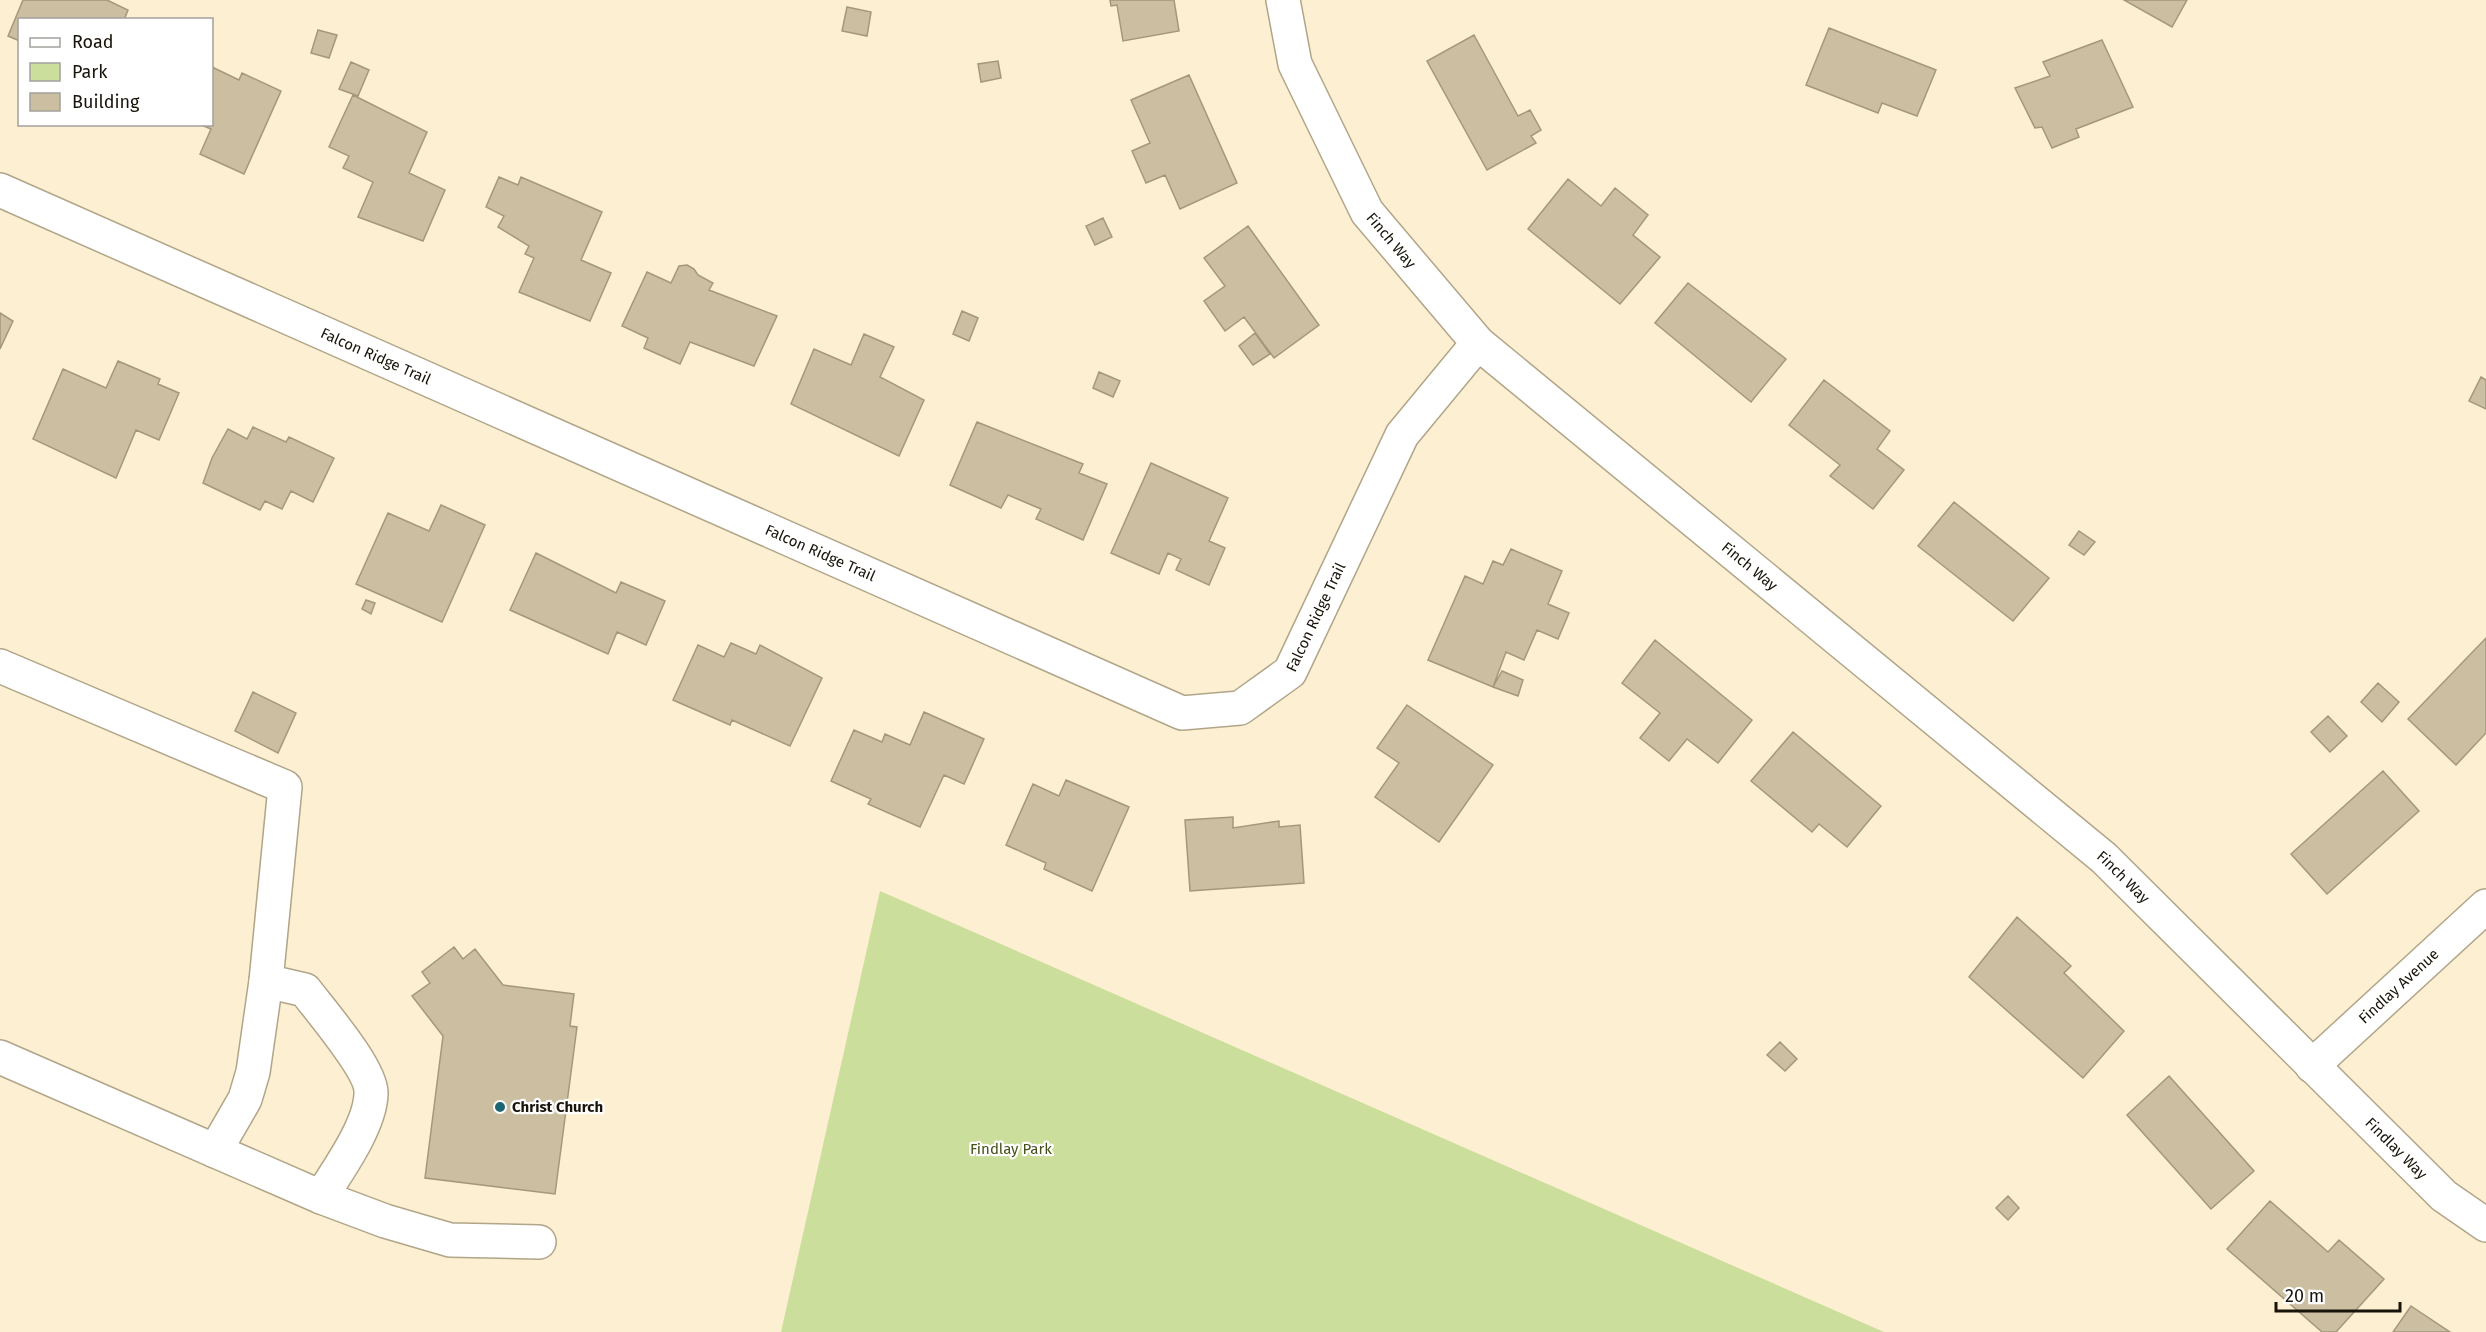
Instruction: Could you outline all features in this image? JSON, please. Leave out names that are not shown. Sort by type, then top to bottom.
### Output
[{"type":"street","name":"Finch Way","points":[[1283,0],[1295,64],[1367,212],[1478,343],[2104,858],[2312,1066]]},
{"type":"street","name":"Falcon Ridge Trail","points":[[0,190],[1182,713],[1240,708],[1290,672],[1402,435],[1478,343]]},
{"type":"street","points":[[0,666],[285,787],[266,981],[253,1072],[245,1099],[215,1151]]},
{"type":"street","name":"Findlay Avenue","points":[[2312,1066],[2486,906]]},
{"type":"street","points":[[266,981],[305,990],[366,1072],[372,1093],[360,1128],[342,1165],[321,1197]]},
{"type":"street","points":[[0,1057],[321,1197],[385,1221],[450,1240],[539,1242]]},
{"type":"street","name":"Findlay Way","points":[[2312,1066],[2444,1196],[2486,1225]]},
{"type":"green space","name":"Findlay Park","points":[[880,891],[1884,1332],[781,1332]]},
{"type":"building","points":[[23,0],[107,0],[128,10],[125,18],[18,18],[18,40],[8,36]]},
{"type":"building","points":[[1110,0],[1174,0],[1179,31],[1123,41],[1117,5],[1111,6]]},
{"type":"building","points":[[2124,0],[2187,0],[2172,27]]},
{"type":"building","points":[[847,7],[871,12],[867,36],[842,31]]},
{"type":"building","points":[[1829,28],[1936,70],[1917,116],[1882,103],[1878,113],[1806,85]]},
{"type":"building","points":[[318,30],[337,35],[329,58],[311,53]]},
{"type":"building","points":[[1474,35],[1518,116],[1530,110],[1541,130],[1531,136],[1536,143],[1487,170],[1427,61]]},
{"type":"building","points":[[2102,40],[2133,107],[2076,129],[2079,137],[2052,148],[2042,127],[2035,128],[2015,88],[2050,76],[2043,62]]},
{"type":"building","points":[[998,61],[1001,78],[981,82],[978,64]]},
{"type":"building","points":[[351,62],[369,70],[358,96],[339,89]]},
{"type":"building","points":[[213,67],[239,80],[242,73],[281,91],[244,174],[200,154],[211,129],[204,126],[213,126]]},
{"type":"building","points":[[1189,75],[1237,183],[1180,209],[1165,175],[1146,183],[1132,151],[1150,143],[1131,100]]},
{"type":"building","points":[[353,95],[427,132],[409,173],[445,190],[423,241],[358,217],[373,182],[343,168],[349,156],[329,147]]},
{"type":"building","points":[[499,177],[518,185],[521,177],[602,212],[581,260],[611,273],[590,321],[519,292],[534,258],[525,254],[529,246],[498,227],[504,216],[486,207]]},
{"type":"building","points":[[1568,179],[1601,206],[1615,188],[1648,215],[1633,235],[1660,257],[1620,304],[1528,229]]},
{"type":"building","points":[[1103,218],[1112,237],[1095,245],[1086,226]]},
{"type":"building","points":[[1248,226],[1319,325],[1274,358],[1244,317],[1225,331],[1204,301],[1225,286],[1204,258]]},
{"type":"building","points":[[687,265],[698,275],[713,283],[709,290],[777,316],[754,366],[690,342],[680,364],[644,348],[648,338],[622,326],[647,272],[671,283],[679,266]]},
{"type":"building","points":[[1688,283],[1786,359],[1751,402],[1655,323]]},
{"type":"building","points":[[962,311],[978,318],[969,341],[953,334]]},
{"type":"building","points":[[0,313],[13,321],[0,349]]},
{"type":"building","points":[[1255,333],[1270,354],[1253,365],[1239,346]]},
{"type":"building","points":[[864,334],[894,347],[880,377],[924,400],[899,456],[791,404],[814,349],[851,365]]},
{"type":"building","points":[[118,361],[160,379],[158,384],[179,393],[159,440],[136,430],[116,478],[33,439],[63,369],[106,388]]},
{"type":"building","points":[[1099,372],[1120,381],[1113,397],[1093,388]]},
{"type":"building","points":[[2481,377],[2486,380],[2486,409],[2469,401]]},
{"type":"building","points":[[1824,380],[1890,431],[1877,449],[1904,470],[1873,509],[1830,476],[1840,465],[1789,425]]},
{"type":"building","points":[[977,422],[1083,464],[1079,473],[1107,484],[1083,540],[1036,519],[1041,509],[1008,495],[1001,508],[950,485]]},
{"type":"building","points":[[253,427],[286,442],[289,437],[334,458],[313,502],[291,491],[282,509],[265,501],[260,510],[203,483],[212,458],[228,429],[247,439]]},
{"type":"building","points":[[1151,463],[1228,498],[1209,541],[1225,548],[1209,585],[1176,570],[1181,559],[1168,553],[1159,574],[1111,553]]},
{"type":"building","points":[[1954,502],[2049,578],[2013,621],[1918,546]]},
{"type":"building","points":[[441,505],[485,525],[442,622],[356,584],[388,513],[429,531]]},
{"type":"building","points":[[2079,531],[2095,542],[2084,555],[2069,545]]},
{"type":"building","points":[[1511,549],[1562,571],[1548,604],[1569,613],[1558,639],[1537,630],[1524,660],[1506,652],[1493,687],[1428,660],[1465,576],[1483,584],[1493,561],[1503,565]]},
{"type":"building","points":[[536,553],[616,593],[621,582],[665,601],[646,645],[617,632],[608,654],[510,610]]},
{"type":"building","points":[[366,600],[375,603],[371,614],[362,609]]},
{"type":"building","points":[[2486,638],[2486,733],[2456,765],[2408,719]]},
{"type":"building","points":[[1655,640],[1752,720],[1718,763],[1687,739],[1669,761],[1640,738],[1660,713],[1622,683]]},
{"type":"building","points":[[731,643],[756,654],[760,645],[822,678],[790,746],[732,720],[730,725],[673,700],[698,645],[724,657]]},
{"type":"building","points":[[1502,671],[1523,680],[1518,696],[1493,687]]},
{"type":"building","points":[[2378,683],[2399,702],[2382,722],[2361,702]]},
{"type":"building","points":[[253,692],[296,713],[278,753],[235,731]]},
{"type":"building","points":[[1407,705],[1493,765],[1439,842],[1375,797],[1399,763],[1377,748]]},
{"type":"building","points":[[924,712],[984,739],[964,784],[944,775],[920,827],[868,804],[871,799],[831,781],[854,730],[882,742],[885,734],[910,745]]},
{"type":"building","points":[[2328,716],[2347,736],[2330,752],[2311,732]]},
{"type":"building","points":[[1793,732],[1881,806],[1847,847],[1819,824],[1812,832],[1751,781]]},
{"type":"building","points":[[2383,771],[2419,811],[2327,894],[2291,854]]},
{"type":"building","points":[[1066,780],[1129,807],[1092,891],[1044,869],[1046,863],[1006,845],[1033,784],[1059,796]]},
{"type":"building","points":[[1233,817],[1233,828],[1279,821],[1279,827],[1300,825],[1304,883],[1190,891],[1185,820]]},
{"type":"building","points":[[2017,917],[2071,966],[2064,973],[2124,1031],[2083,1078],[1969,977]]},
{"type":"building","name":"Christ Church","points":[[454,947],[463,959],[475,949],[503,985],[574,994],[570,1026],[577,1027],[555,1194],[425,1178],[443,1036],[412,996],[430,983],[422,972]]},
{"type":"building","points":[[1780,1042],[1797,1059],[1785,1071],[1767,1055]]},
{"type":"building","points":[[2169,1076],[2254,1171],[2211,1209],[2127,1115]]},
{"type":"building","points":[[2008,1196],[2019,1208],[2008,1220],[1996,1208]]},
{"type":"building","points":[[2270,1201],[2328,1252],[2339,1240],[2384,1279],[2336,1332],[2322,1332],[2227,1249]]},
{"type":"building","points":[[2411,1306],[2450,1332],[2393,1332]]},
{"type":"place","name":"Christ Church","points":[[500,1107]]}]
